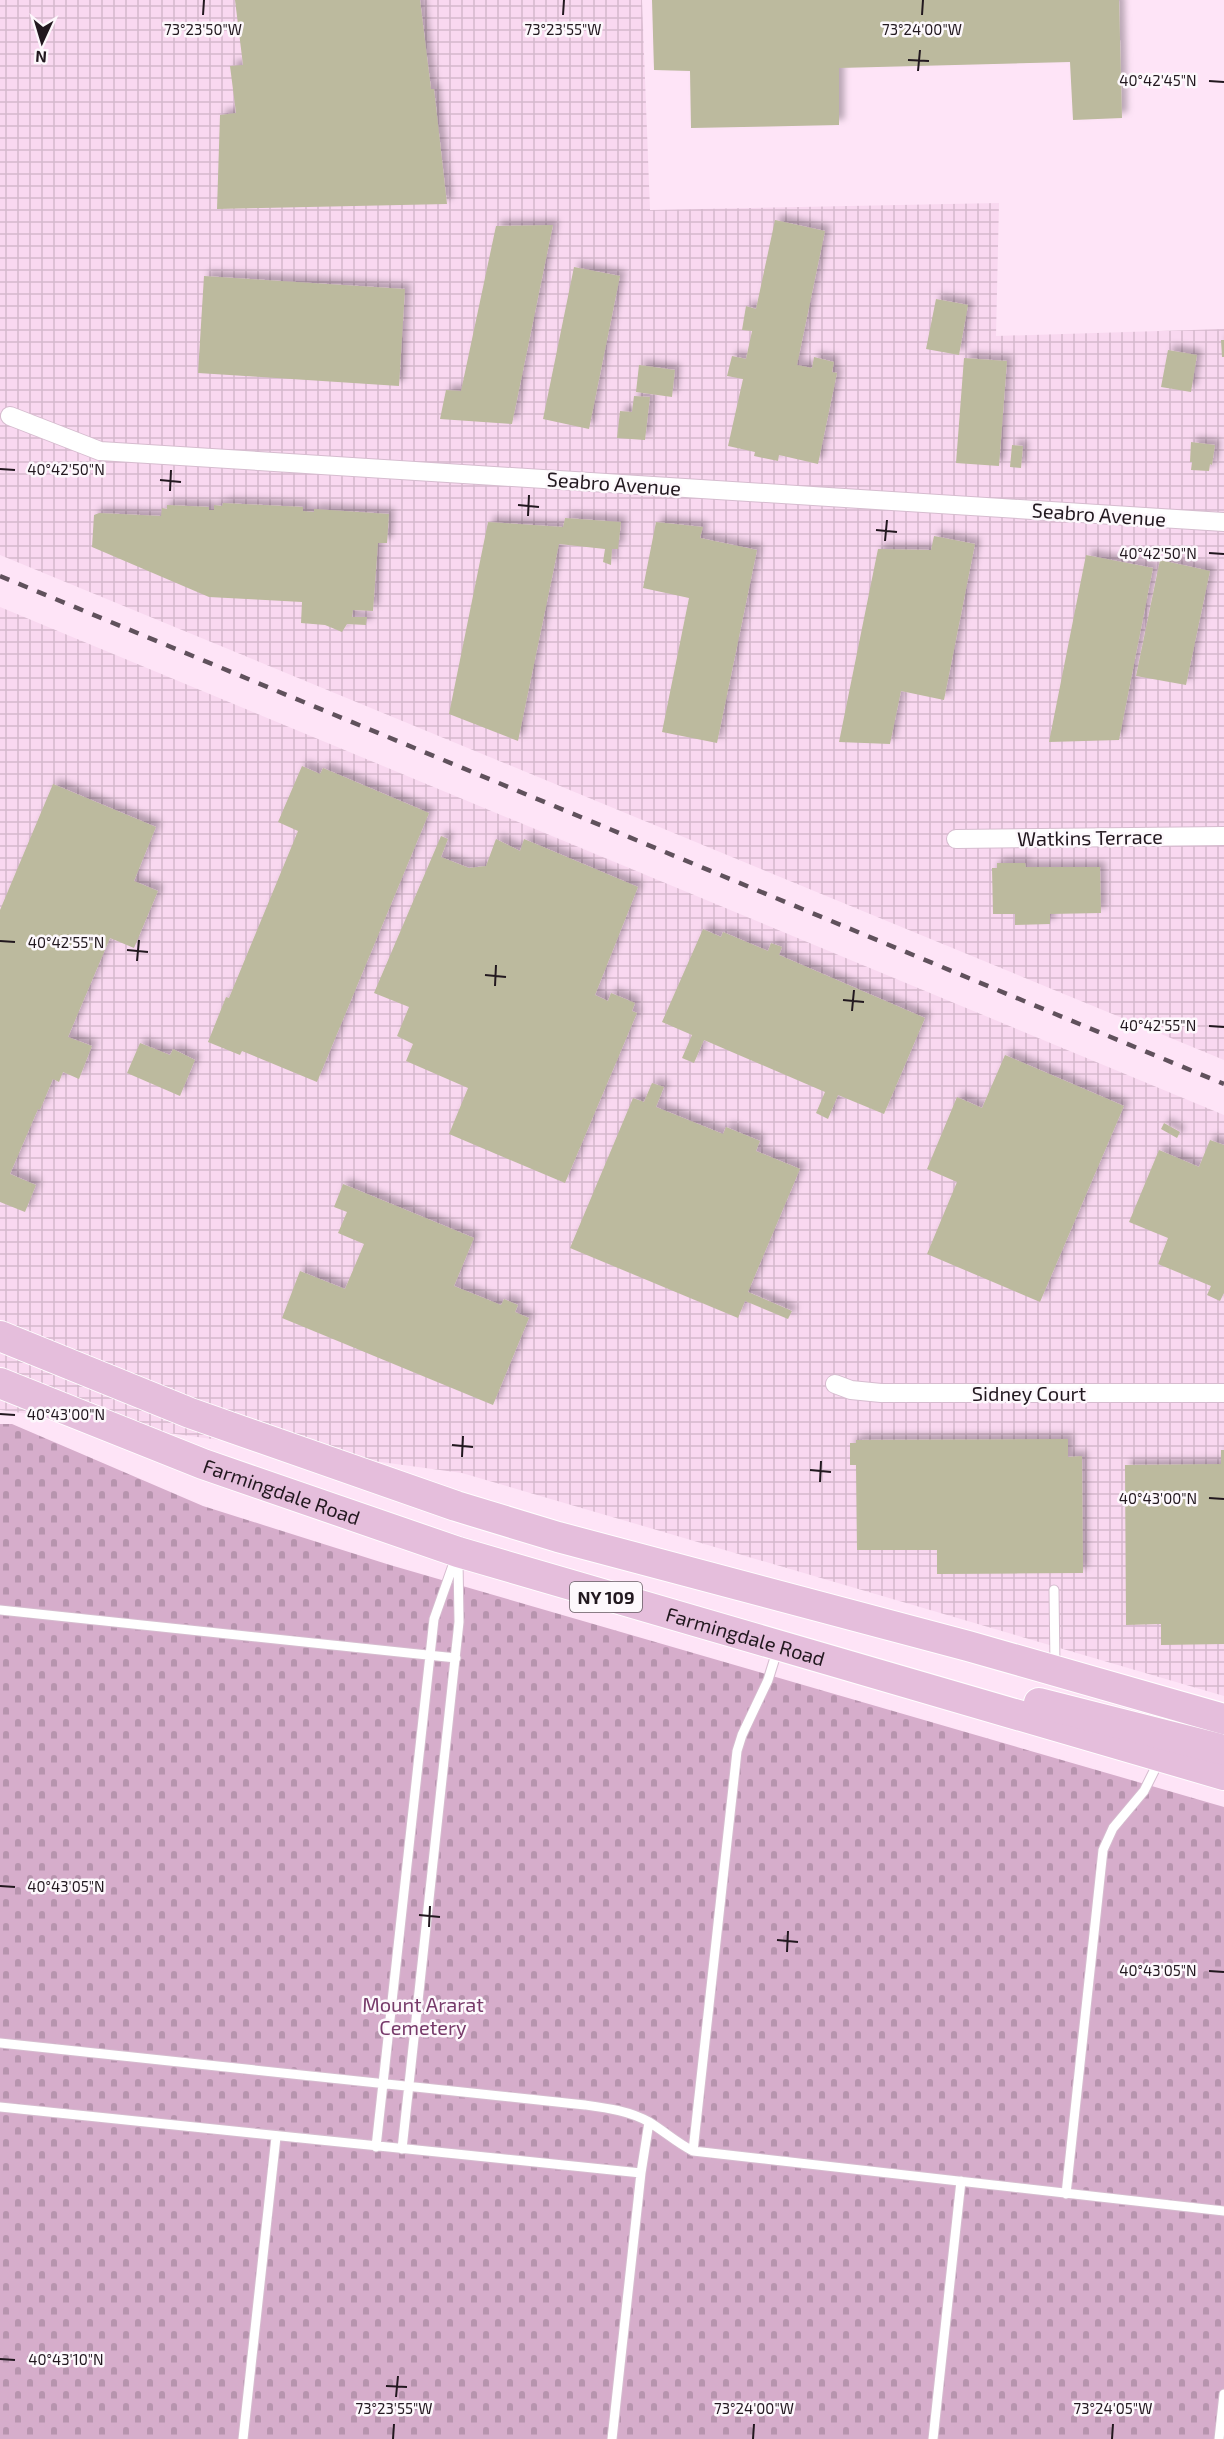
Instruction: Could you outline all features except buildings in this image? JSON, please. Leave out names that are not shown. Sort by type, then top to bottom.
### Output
[{"type":"main road","name":"NY 109","points":[[0,1336],[190,1413],[466,1509],[598,1548],[1224,1719]]},
{"type":"main road","name":"Farmingdale Road","points":[[0,1383],[213,1468],[458,1552],[1224,1775]]},
{"type":"main road","points":[[917,1686],[979,1690],[1097,1716],[1224,1750]]},
{"type":"street","name":"Seabro Avenue","points":[[10,416],[100,451],[1224,522]]},
{"type":"street","name":"Watkins Terrace","points":[[956,839],[1224,836]]},
{"type":"street","name":"Sidney Court","points":[[835,1384],[851,1390],[881,1393],[1224,1393]]},
{"type":"lane","points":[[376,2147],[434,1619],[458,1552]]},
{"type":"lane","points":[[402,2149],[456,1658],[459,1622],[458,1552]]},
{"type":"lane","points":[[1054,1590],[1055,1671]]},
{"type":"lane","points":[[0,1610],[456,1658]]},
{"type":"lane","points":[[693,2151],[737,1751],[742,1735],[768,1680],[778,1647]]},
{"type":"lane","points":[[1066,2193],[1103,1850],[1113,1828],[1144,1791],[1161,1758]]},
{"type":"lane","points":[[0,2043],[601,2107],[631,2114],[649,2122],[676,2142],[693,2151],[1224,2211]]},
{"type":"lane","points":[[0,2107],[641,2173]]},
{"type":"lane","points":[[612,2439],[641,2173],[649,2122]]},
{"type":"lane","points":[[243,2439],[276,2137]]},
{"type":"lane","points":[[933,2439],[961,2181]]},
{"type":"lane","points":[[1219,2439],[1224,2394]]},
{"type":"shaded area","points":[[0,0],[642,0],[650,210],[999,203],[996,336],[1224,329],[1224,1060],[0,555]]},
{"type":"shaded area","points":[[0,607],[1224,1115],[1224,1696],[462,1473],[0,1410]]},
{"type":"green space","name":"Mount Ararat Cemetery","points":[[0,1424],[12,1424],[203,1506],[390,1565],[1224,1807],[1224,2439],[0,2439]]},
{"type":"railway","points":[[0,576],[1224,1084]]}]
